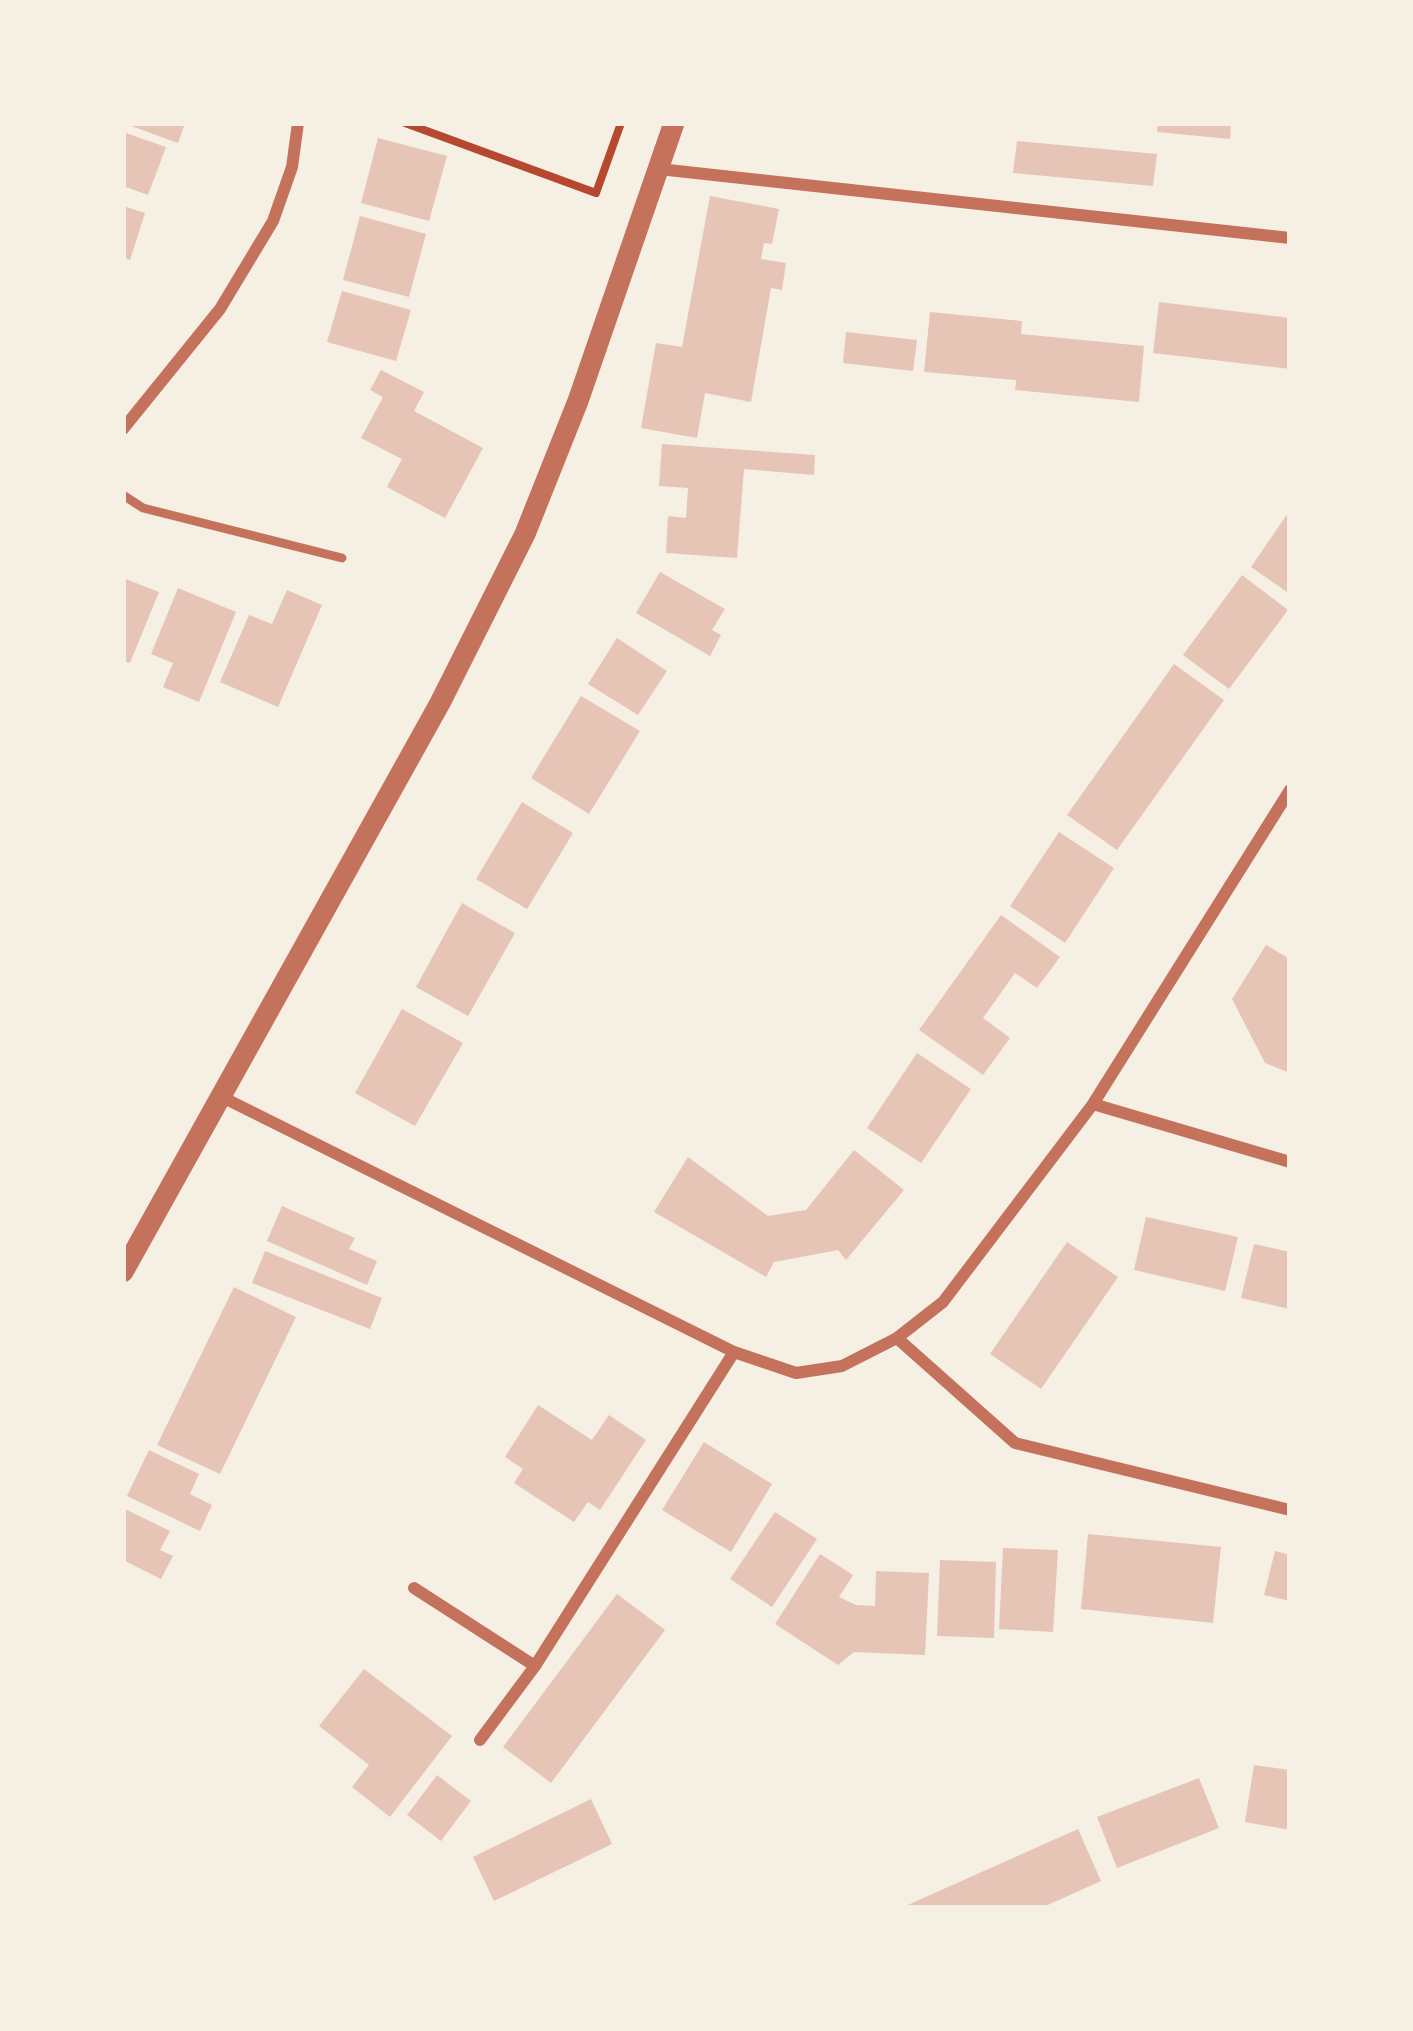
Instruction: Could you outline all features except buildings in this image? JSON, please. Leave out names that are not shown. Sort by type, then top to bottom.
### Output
[{"type":"street","points":[[123,429],[220,309],[273,221],[292,167],[298,123]]},
{"type":"street","points":[[123,1272],[440,703],[525,534],[578,401],[674,123]]},
{"type":"street","points":[[659,170],[1290,238]]},
{"type":"street","points":[[220,1096],[734,1352],[796,1373],[842,1366],[897,1338],[943,1301],[1093,1105],[1290,790]]},
{"type":"street","points":[[1093,1105],[1290,1162]]},
{"type":"street","points":[[897,1338],[1015,1443],[1290,1510]]},
{"type":"street","points":[[480,1740],[535,1666],[734,1352]]},
{"type":"street","points":[[414,1588],[535,1666]]},
{"type":"lane","points":[[123,495],[143,508],[342,558]]},
{"type":"path","points":[[405,123],[596,193],[621,123]]}]
